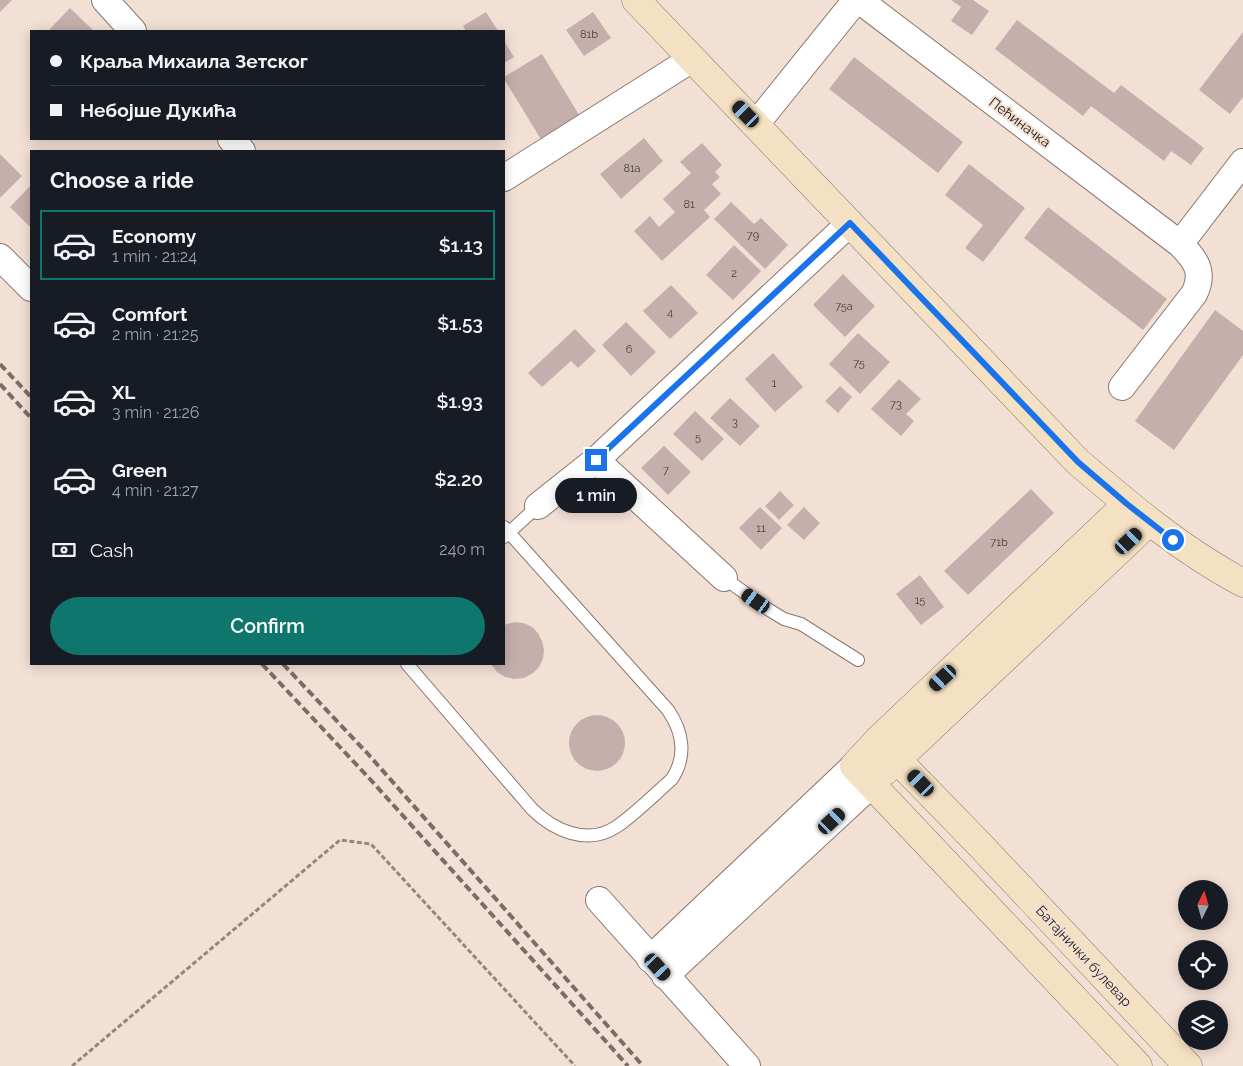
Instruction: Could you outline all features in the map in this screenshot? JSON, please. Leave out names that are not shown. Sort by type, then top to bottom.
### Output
[{"type":"street","points":[[105,0],[132,30]]},
{"type":"street","points":[[636,0],[1078,462],[1149,522],[1185,549],[1243,583]]},
{"type":"street","points":[[756,124],[858,0]]},
{"type":"street","name":"Пећиначка","points":[[858,0],[1180,244],[1196,262],[1200,278],[1194,294],[1122,387]]},
{"type":"street","points":[[505,177],[692,60]]},
{"type":"street","points":[[232,140],[241,150]]},
{"type":"street","points":[[1180,244],[1243,162]]},
{"type":"street","points":[[538,506],[596,460],[850,223]]},
{"type":"street","points":[[0,257],[30,287]]},
{"type":"street","points":[[596,460],[724,578]]},
{"type":"street","points":[[658,967],[863,775],[1127,504]]},
{"type":"street","points":[[888,749],[1149,522]]},
{"type":"street","name":"Батајнички булевар","points":[[888,749],[1188,1066]]},
{"type":"street","points":[[863,775],[1138,1066]]},
{"type":"street","points":[[599,900],[747,1066]]},
{"type":"lane","points":[[408,665],[532,809],[552,826],[562,831],[585,835],[596,834],[615,827],[672,779],[678,770],[682,743],[676,721],[505,532],[538,506]]},
{"type":"lane","points":[[724,578],[784,619],[801,624],[858,660]]},
{"type":"path","points":[[72,1066],[340,840],[371,844],[575,1066]]},
{"type":"building","points":[[0,0],[12,0],[0,12]]},
{"type":"building","points":[[951,0],[973,0],[989,11],[972,35],[951,21],[961,7]]},
{"type":"building","points":[[70,8],[93,30],[49,30]]},
{"type":"building","points":[[486,12],[497,30],[465,30],[463,26]]},
{"type":"building","points":[[593,12],[611,38],[584,56],[566,30]]},
{"type":"building","points":[[1017,20],[1114,93],[1121,85],[1204,148],[1191,165],[1171,151],[1164,161],[1091,106],[1083,116],[995,49]]},
{"type":"building","points":[[1243,32],[1243,97],[1230,114],[1199,90]]},
{"type":"building","points":[[505,43],[514,57],[505,62]]},
{"type":"building","points":[[542,54],[581,118],[542,141],[505,81],[505,76]]},
{"type":"building","points":[[854,57],[963,142],[938,173],[829,89]]},
{"type":"building","points":[[644,138],[663,161],[621,199],[600,174]]},
{"type":"building","points":[[702,143],[722,165],[715,172],[720,177],[712,184],[721,194],[704,210],[710,217],[662,261],[634,231],[650,216],[659,227],[675,212],[663,199],[691,173],[680,162]]},
{"type":"building","points":[[0,154],[22,176],[0,198]]},
{"type":"building","points":[[969,164],[1025,208],[983,262],[965,248],[983,225],[945,195]]},
{"type":"building","points":[[30,186],[30,227],[10,207]]},
{"type":"building","points":[[731,202],[754,224],[761,218],[788,245],[765,269],[714,219]]},
{"type":"building","points":[[1048,207],[1167,299],[1143,330],[1024,238]]},
{"type":"building","points":[[734,245],[761,271],[733,300],[706,275]]},
{"type":"building","points":[[843,274],[875,306],[845,337],[813,305]]},
{"type":"building","points":[[671,285],[698,313],[670,339],[643,311]]},
{"type":"building","points":[[1215,310],[1243,331],[1243,355],[1174,450],[1135,421]]},
{"type":"building","points":[[626,322],[656,352],[631,376],[602,345]]},
{"type":"building","points":[[575,329],[596,351],[578,368],[571,361],[542,387],[528,373]]},
{"type":"building","points":[[858,333],[890,362],[860,394],[829,364]]},
{"type":"building","points":[[773,353],[803,387],[775,412],[745,379]]},
{"type":"building","points":[[899,379],[921,399],[906,414],[914,421],[901,436],[871,409]]},
{"type":"building","points":[[840,386],[852,397],[838,413],[825,401]]},
{"type":"building","points":[[730,398],[760,426],[740,446],[710,418]]},
{"type":"building","points":[[695,411],[724,439],[702,461],[673,434]]},
{"type":"building","points":[[664,446],[691,472],[668,495],[641,468]]},
{"type":"building","points":[[1031,489],[1054,513],[968,595],[944,571]]},
{"type":"building","points":[[780,491],[794,505],[779,520],[765,506]]},
{"type":"building","points":[[760,507],[782,528],[761,550],[739,528]]},
{"type":"building","points":[[804,507],[820,523],[804,540],[787,525]]},
{"type":"building","points":[[920,575],[944,607],[921,625],[896,594]]},
{"type":"building","points":[[515,622],[524,623],[538,633],[542,641],[543,659],[533,673],[524,678],[514,679],[505,677],[497,672],[492,665],[505,665],[505,625]]},
{"type":"building","points":[[591,715],[603,715],[613,719],[621,727],[625,743],[621,759],[613,767],[603,771],[591,771],[581,767],[573,759],[569,749],[569,737],[573,727],[581,719]]},
{"type":"railway","points":[[0,364],[30,396]]},
{"type":"railway","points":[[0,384],[30,417]]},
{"type":"railway","points":[[263,665],[369,778],[628,1066]]},
{"type":"railway","points":[[284,665],[368,754],[643,1066]]},
{"type":"route","points":[[596,460],[850,223],[1078,462],[1173,540]]}]
